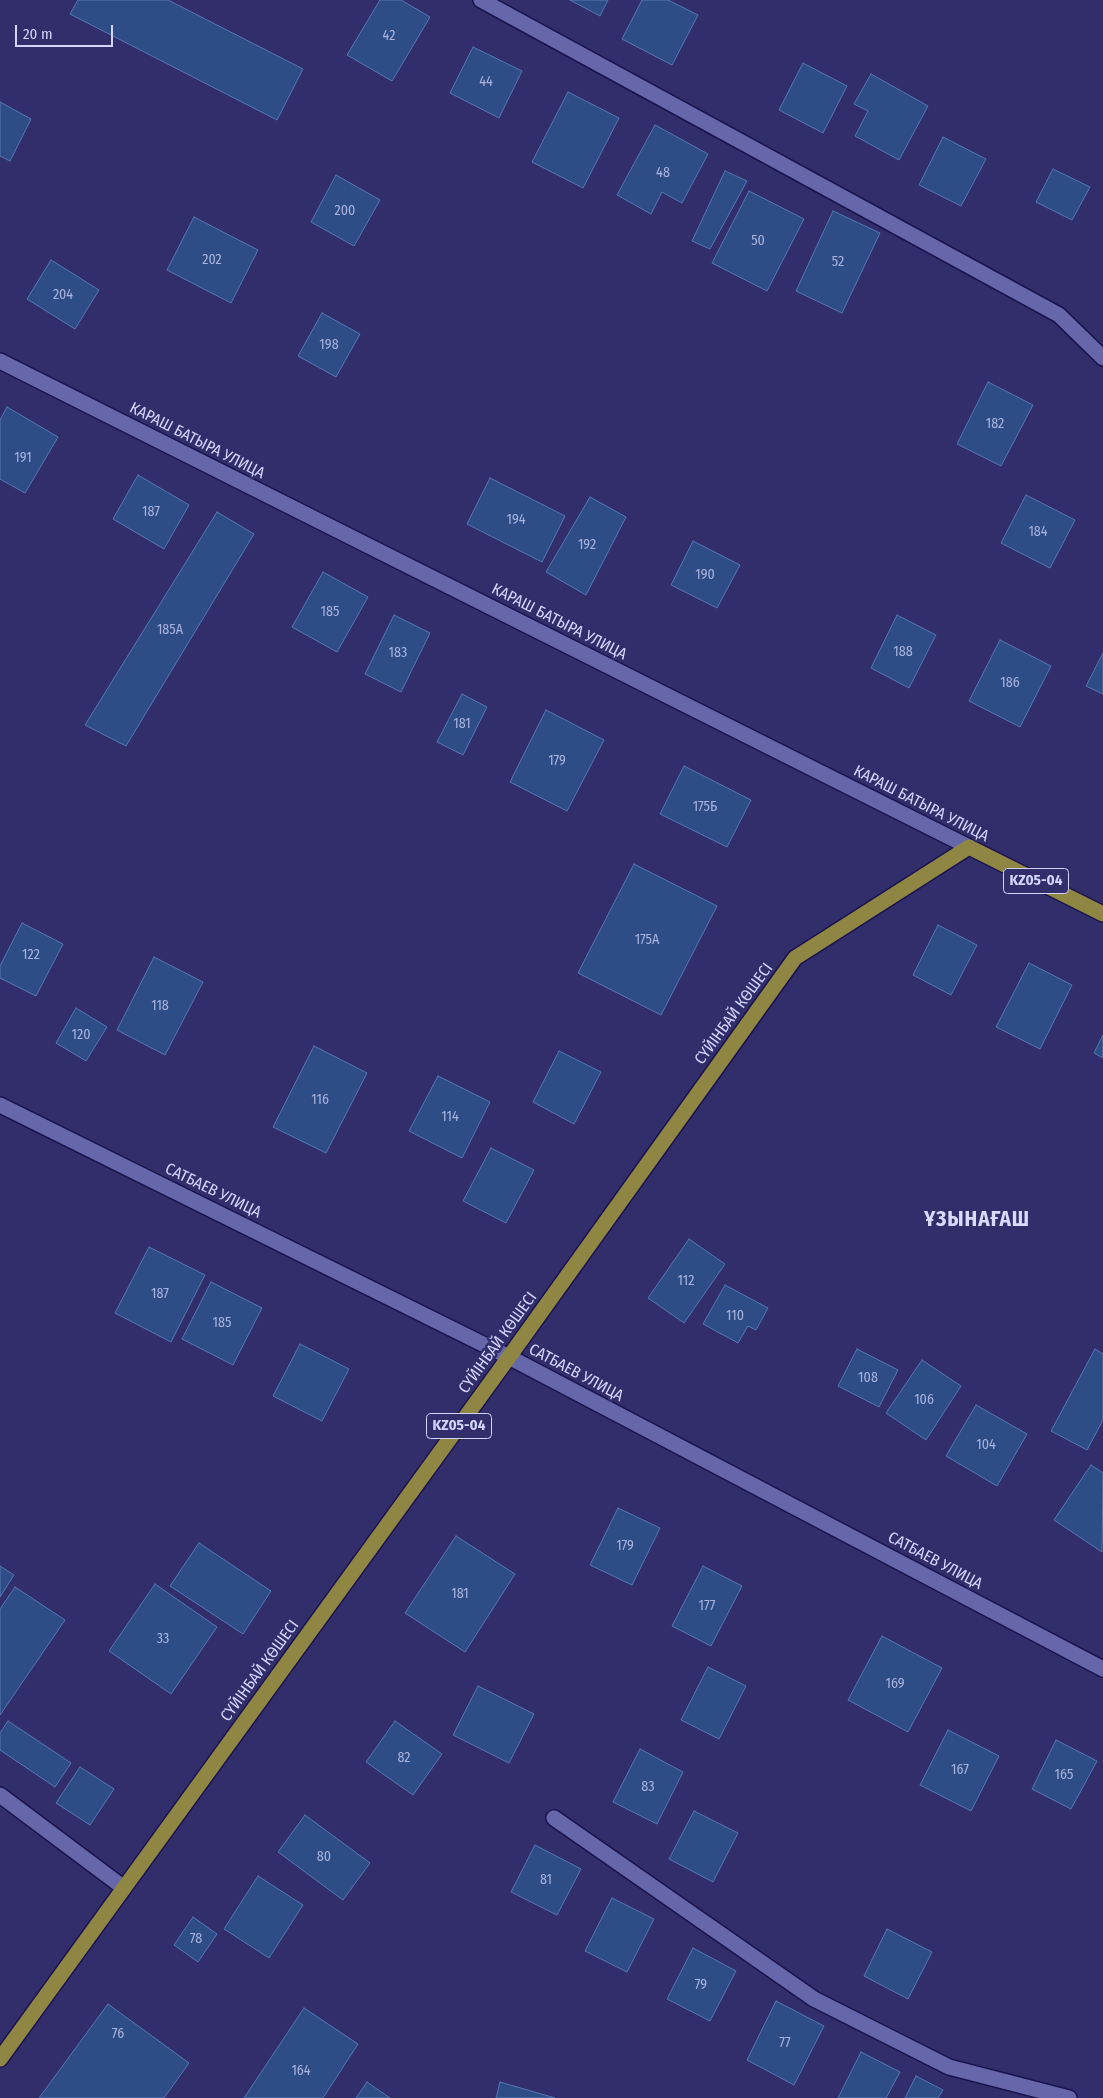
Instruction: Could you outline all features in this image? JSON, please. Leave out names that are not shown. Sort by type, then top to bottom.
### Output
[{"type":"main road","name":"КАРАШ БАТЫРА УЛИЦА","points":[[968,847],[1103,914]]},
{"type":"main road","name":"СҮЙІНБАЙ КӨШЕСІ","points":[[0,2059],[509,1357],[795,958],[968,847]]},
{"type":"street","points":[[481,0],[1059,315],[1103,358]]},
{"type":"street","name":"КАРАШ БАТЫРА УЛИЦА","points":[[0,361],[968,847]]},
{"type":"street","name":"САТБАЕВ УЛИЦА","points":[[0,1105],[509,1357],[1103,1670]]},
{"type":"street","points":[[0,1795],[124,1888]]},
{"type":"street","points":[[554,1818],[814,1999],[949,2067],[1069,2098]]},
{"type":"building","points":[[78,0],[168,0],[303,69],[277,120],[70,14]]},
{"type":"building","points":[[380,0],[401,0],[430,17],[392,81],[347,55]]},
{"type":"building","points":[[570,0],[608,0],[600,16]]},
{"type":"building","points":[[642,0],[668,0],[698,15],[672,65],[622,39]]},
{"type":"building","points":[[473,47],[522,71],[499,118],[450,93]]},
{"type":"building","points":[[803,63],[847,86],[823,133],[779,110]]},
{"type":"building","points":[[871,74],[928,106],[899,160],[855,136],[868,111],[854,104]]},
{"type":"building","points":[[568,92],[619,118],[583,188],[532,162]]},
{"type":"building","points":[[0,102],[31,119],[10,161],[0,156]]},
{"type":"building","points":[[655,125],[708,154],[682,203],[662,192],[651,214],[617,195]]},
{"type":"building","points":[[943,137],[986,159],[961,206],[919,185]]},
{"type":"building","points":[[1053,169],[1090,187],[1072,220],[1036,202]]},
{"type":"building","points":[[725,171],[747,181],[710,249],[692,241]]},
{"type":"building","points":[[336,175],[380,200],[354,246],[311,222]]},
{"type":"building","points":[[749,191],[804,219],[767,291],[712,263]]},
{"type":"building","points":[[833,211],[880,233],[842,313],[796,291]]},
{"type":"building","points":[[194,217],[258,250],[231,303],[167,270]]},
{"type":"building","points":[[51,260],[99,290],[75,329],[27,299]]},
{"type":"building","points":[[322,313],[360,334],[336,377],[298,356]]},
{"type":"building","points":[[988,382],[1033,405],[1001,466],[957,444]]},
{"type":"building","points":[[7,407],[58,437],[25,493],[0,479],[0,420]]},
{"type":"building","points":[[138,475],[189,505],[164,549],[113,519]]},
{"type":"building","points":[[490,478],[565,516],[542,562],[467,524]]},
{"type":"building","points":[[1026,495],[1075,520],[1050,568],[1001,543]]},
{"type":"building","points":[[590,497],[626,517],[586,595],[546,572]]},
{"type":"building","points":[[217,512],[254,534],[126,746],[85,725]]},
{"type":"building","points":[[693,541],[740,565],[717,608],[671,585]]},
{"type":"building","points":[[323,572],[368,597],[337,652],[292,627]]},
{"type":"building","points":[[394,615],[430,633],[401,692],[365,674]]},
{"type":"building","points":[[897,615],[936,635],[909,688],[871,668]]},
{"type":"building","points":[[1000,640],[1051,666],[1020,727],[969,701]]},
{"type":"building","points":[[1103,653],[1103,694],[1086,686]]},
{"type":"building","points":[[462,694],[487,707],[463,755],[437,742]]},
{"type":"building","points":[[546,710],[604,740],[567,811],[510,782]]},
{"type":"building","points":[[684,766],[751,800],[727,847],[660,814]]},
{"type":"building","points":[[634,864],[717,906],[661,1015],[578,973]]},
{"type":"building","points":[[22,923],[63,944],[36,996],[0,978],[0,966]]},
{"type":"building","points":[[938,925],[977,945],[951,995],[913,975]]},
{"type":"building","points":[[154,957],[203,982],[165,1055],[117,1030]]},
{"type":"building","points":[[1029,963],[1072,985],[1040,1049],[996,1027]]},
{"type":"building","points":[[76,1008],[107,1027],[86,1061],[56,1043]]},
{"type":"building","points":[[1103,1035],[1103,1058],[1094,1053]]},
{"type":"building","points":[[314,1046],[367,1073],[326,1153],[273,1127]]},
{"type":"building","points":[[559,1051],[601,1072],[574,1124],[533,1102]]},
{"type":"building","points":[[438,1076],[490,1102],[462,1158],[409,1131]]},
{"type":"building","points":[[491,1148],[534,1170],[506,1223],[463,1201]]},
{"type":"building","points":[[689,1239],[725,1264],[684,1323],[648,1298]]},
{"type":"building","points":[[149,1247],[205,1275],[171,1342],[115,1313]]},
{"type":"building","points":[[211,1282],[262,1308],[233,1365],[182,1339]]},
{"type":"building","points":[[725,1285],[768,1308],[756,1330],[748,1326],[738,1343],[703,1324]]},
{"type":"building","points":[[300,1344],[349,1369],[322,1421],[273,1396]]},
{"type":"building","points":[[857,1349],[898,1370],[879,1407],[838,1386]]},
{"type":"building","points":[[1095,1349],[1103,1354],[1103,1420],[1087,1450],[1051,1431]]},
{"type":"building","points":[[922,1360],[961,1386],[926,1440],[886,1413]]},
{"type":"building","points":[[976,1405],[1027,1434],[997,1486],[946,1456]]},
{"type":"building","points":[[1091,1465],[1103,1473],[1102,1552],[1054,1520]]},
{"type":"building","points":[[618,1508],[660,1528],[632,1585],[590,1565]]},
{"type":"building","points":[[456,1536],[515,1574],[465,1652],[405,1613]]},
{"type":"building","points":[[199,1543],[271,1591],[243,1634],[170,1586]]},
{"type":"building","points":[[0,1566],[14,1575],[0,1597]]},
{"type":"building","points":[[703,1566],[742,1586],[711,1646],[672,1626]]},
{"type":"building","points":[[155,1584],[217,1627],[171,1694],[109,1651]]},
{"type":"building","points":[[15,1587],[65,1620],[0,1715],[0,1609]]},
{"type":"building","points":[[882,1636],[942,1668],[908,1732],[848,1700]]},
{"type":"building","points":[[708,1667],[746,1686],[719,1739],[681,1720]]},
{"type":"building","points":[[478,1686],[534,1714],[509,1763],[453,1735]]},
{"type":"building","points":[[8,1721],[71,1763],[55,1787],[0,1750],[0,1733]]},
{"type":"building","points":[[395,1721],[442,1754],[413,1795],[366,1762]]},
{"type":"building","points":[[948,1730],[999,1756],[971,1811],[920,1785]]},
{"type":"building","points":[[1056,1740],[1097,1761],[1071,1809],[1032,1789]]},
{"type":"building","points":[[640,1749],[683,1772],[657,1824],[613,1802]]},
{"type":"building","points":[[80,1767],[114,1789],[90,1825],[56,1803]]},
{"type":"building","points":[[694,1811],[738,1833],[713,1882],[669,1859]]},
{"type":"building","points":[[305,1815],[370,1863],[343,1900],[278,1852]]},
{"type":"building","points":[[535,1845],[581,1869],[557,1915],[511,1892]]},
{"type":"building","points":[[258,1876],[303,1905],[269,1958],[224,1929]]},
{"type":"building","points":[[612,1898],[654,1919],[627,1972],[585,1951]]},
{"type":"building","points":[[193,1917],[217,1934],[198,1962],[174,1945]]},
{"type":"building","points":[[887,1929],[932,1952],[908,1999],[864,1976]]},
{"type":"building","points":[[693,1948],[736,1971],[710,2021],[667,1999]]},
{"type":"building","points":[[776,2001],[824,2026],[794,2085],[747,2060]]},
{"type":"building","points":[[108,2004],[189,2063],[164,2098],[39,2098]]},
{"type":"building","points":[[304,2008],[358,2044],[323,2098],[244,2098]]},
{"type":"building","points":[[861,2052],[900,2072],[886,2098],[838,2098]]},
{"type":"building","points":[[916,2076],[943,2090],[938,2098],[905,2098]]},
{"type":"building","points":[[367,2082],[390,2098],[356,2098]]},
{"type":"building","points":[[500,2082],[555,2098],[496,2098]]},
{"type":"district","name":"ҰЗЫНАҒАШ","points":[[977,1220]]}]
